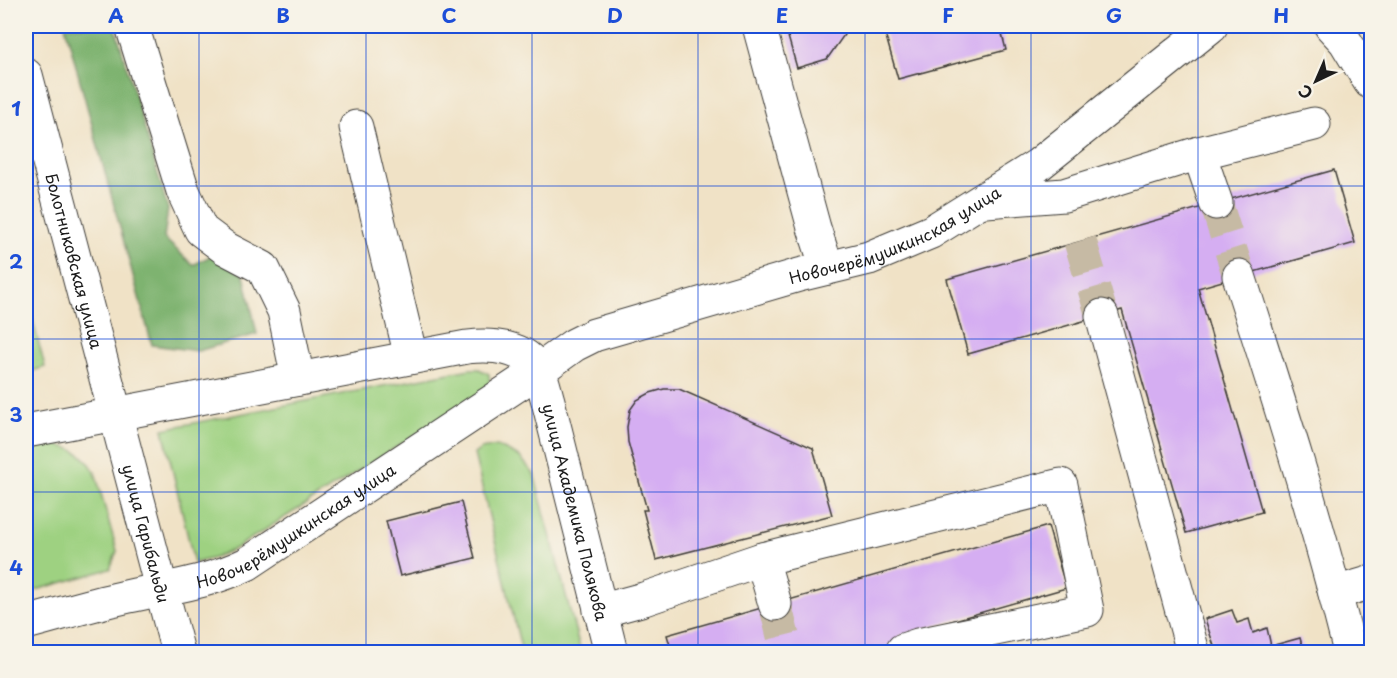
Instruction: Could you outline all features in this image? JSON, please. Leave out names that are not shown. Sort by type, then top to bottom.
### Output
[{"type":"street","points":[[132,26],[183,191],[201,230],[225,248],[263,267],[284,311],[298,379]]},
{"type":"street","points":[[759,26],[827,268]]},
{"type":"street","name":"Новочерёмушкинская улица","points":[[26,623],[227,574],[246,564],[574,345],[594,335],[869,258],[931,232],[1038,165],[1211,26]]},
{"type":"street","points":[[1331,26],[1345,41],[1371,82]]},
{"type":"street","name":"Болотниковская улица","points":[[26,75],[114,413]]},
{"type":"street","points":[[978,202],[1064,195],[1199,153],[1314,124]]},
{"type":"street","points":[[356,127],[411,357]]},
{"type":"street","points":[[1199,153],[1216,203]]},
{"type":"street","points":[[1239,276],[1274,385],[1350,652]]},
{"type":"street","points":[[1101,316],[1192,652]]},
{"type":"street","points":[[26,431],[466,347],[498,346],[528,357],[538,371]]},
{"type":"street","name":"улица Академика Полякова","points":[[538,371],[548,401],[611,652]]},
{"type":"street","name":"улица Гарибальди","points":[[114,413],[178,652]]},
{"type":"street","points":[[600,611],[644,599],[762,559],[1061,485],[1087,610],[903,650]]},
{"type":"street","points":[[762,559],[774,604]]},
{"type":"street","points":[[1335,593],[1371,582]]},
{"type":"green space","points":[[65,26],[115,26],[168,209],[164,238],[193,265],[212,255],[244,275],[257,334],[198,351],[152,345]]},
{"type":"green space","points":[[26,295],[45,367],[26,373]]},
{"type":"green space","points":[[479,369],[489,374],[490,384],[479,395],[236,548],[214,558],[194,563],[163,429]]},
{"type":"green space","points":[[46,445],[69,448],[91,465],[95,472],[117,551],[110,569],[26,593],[26,452]]},
{"type":"green space","points":[[497,446],[520,457],[534,474],[581,652],[522,652],[474,454],[481,449]]},
{"type":"building","points":[[785,26],[841,26],[844,35],[827,59],[797,68]]},
{"type":"building","points":[[883,26],[1000,26],[1006,50],[898,79]]},
{"type":"building","points":[[1334,170],[1355,243],[1198,288],[1262,512],[1186,533],[1122,310],[968,354],[947,279]]},
{"type":"building","points":[[664,389],[679,389],[813,448],[832,515],[656,560],[643,510],[647,510],[628,442],[627,427],[630,410],[637,400]]},
{"type":"building","points":[[461,502],[475,558],[400,576],[386,521]]},
{"type":"building","points":[[1048,526],[1066,588],[899,636],[904,652],[672,652],[667,635]]},
{"type":"building","points":[[1232,610],[1237,623],[1249,619],[1253,633],[1267,628],[1271,646],[1300,638],[1304,652],[1216,652],[1205,619]]},
{"type":"tunnel","points":[[1216,203],[1239,276]]},
{"type":"tunnel","points":[[1080,241],[1102,316]]},
{"type":"tunnel","points":[[775,604],[787,652]]}]
